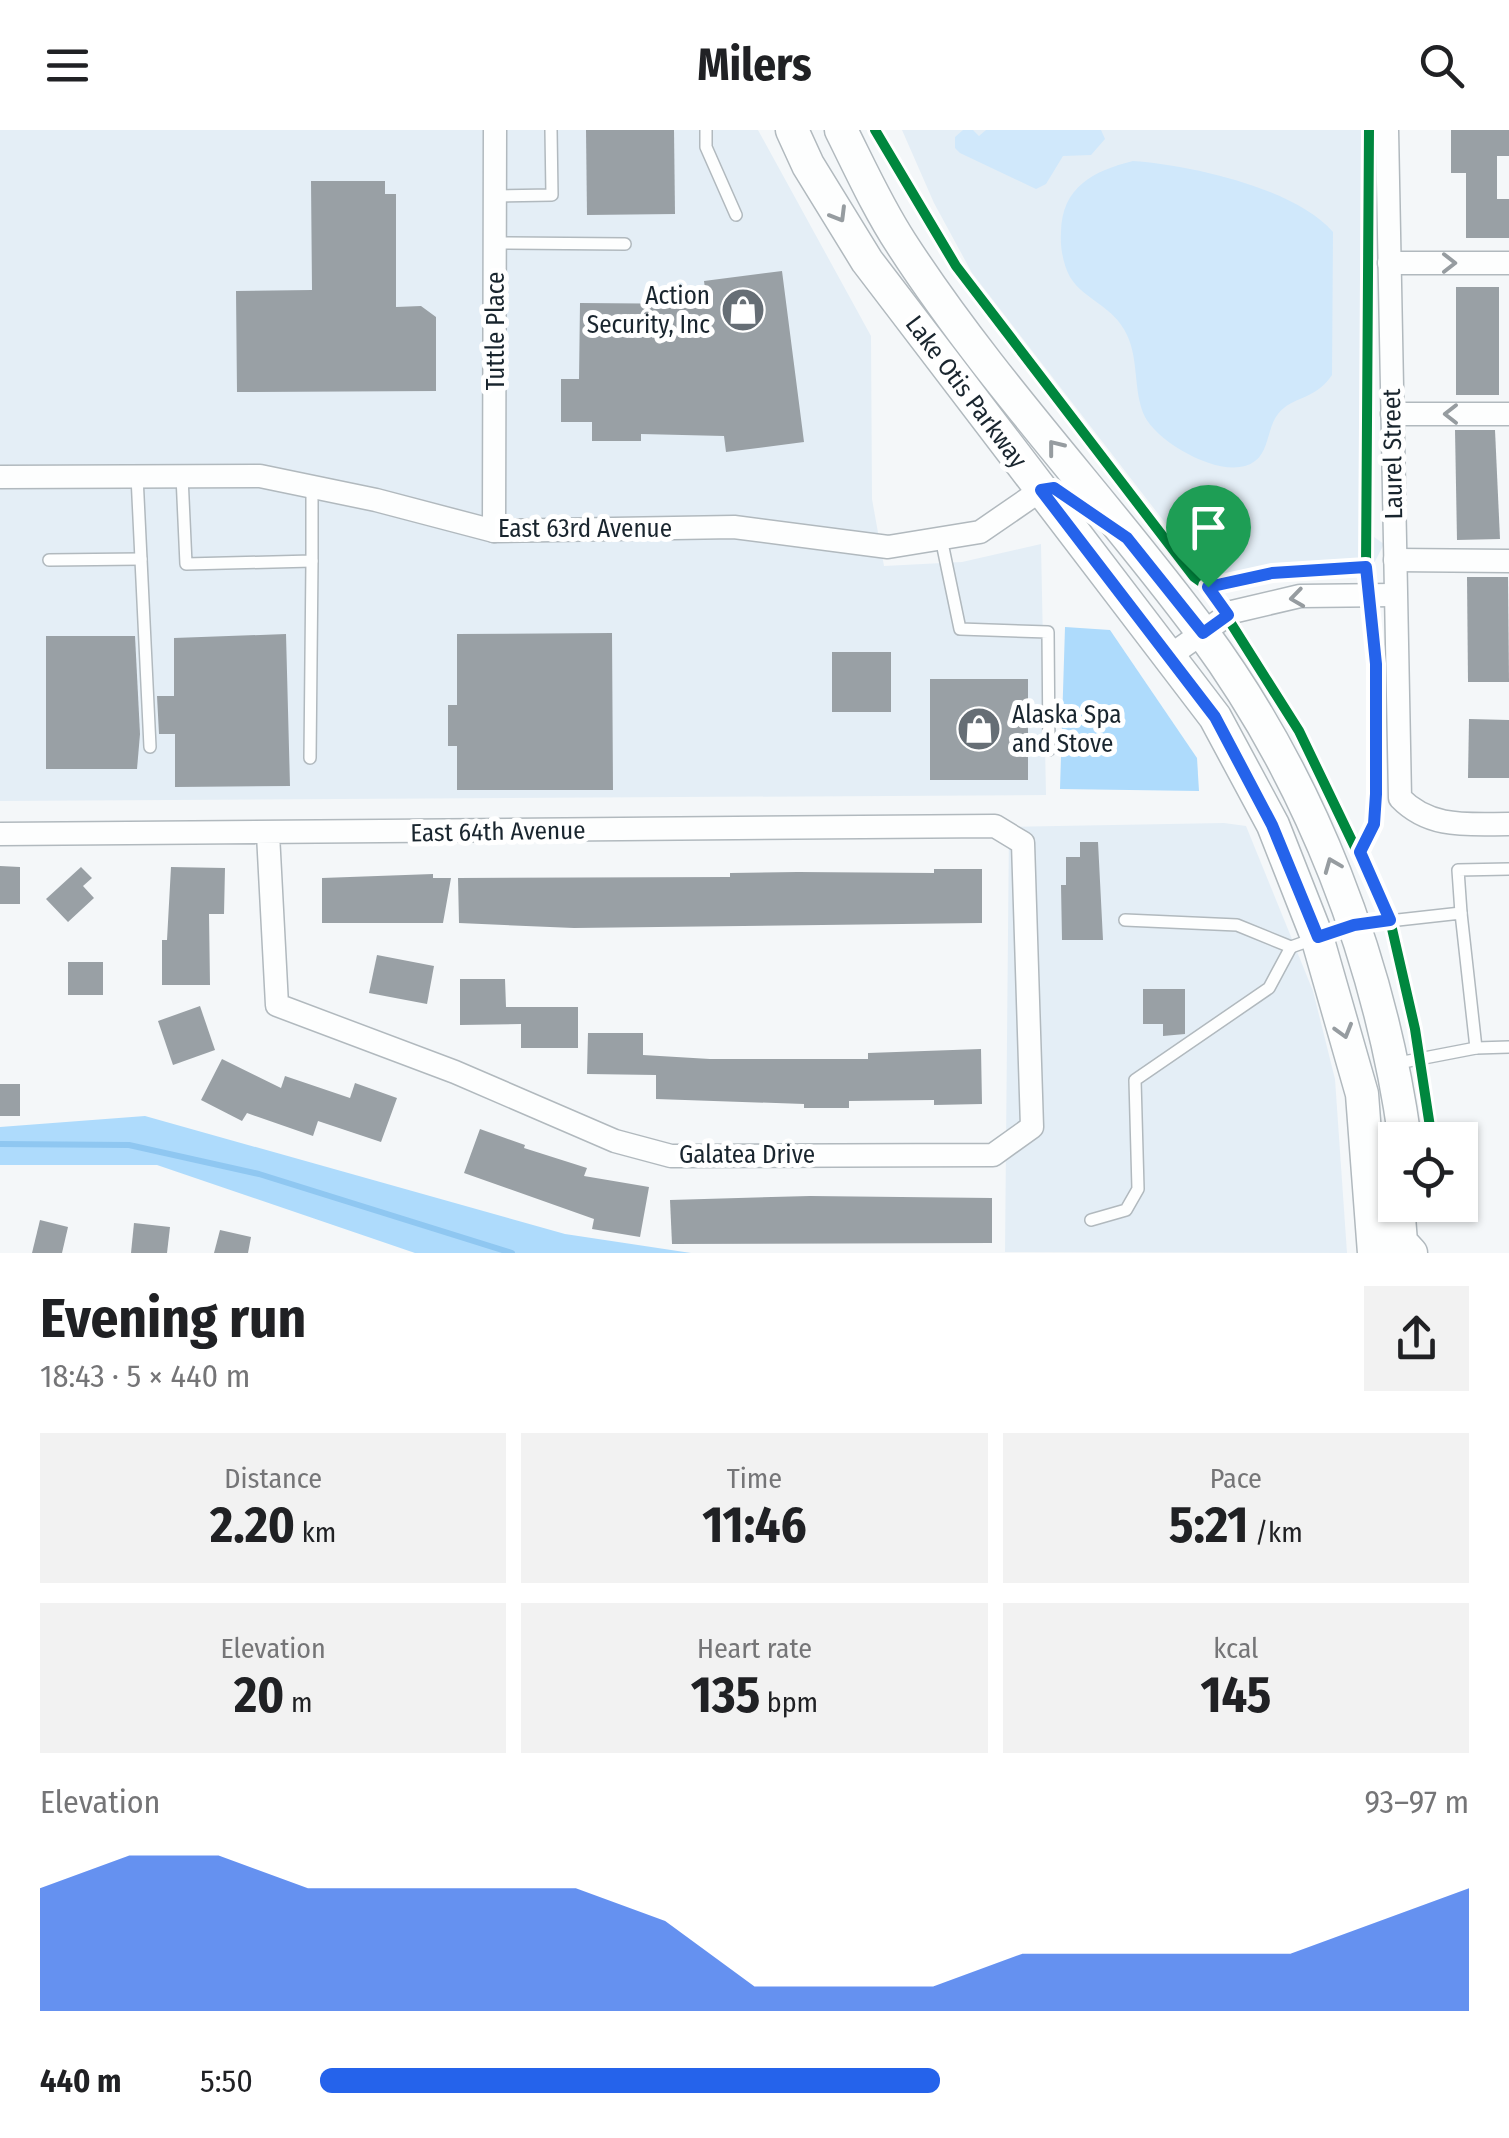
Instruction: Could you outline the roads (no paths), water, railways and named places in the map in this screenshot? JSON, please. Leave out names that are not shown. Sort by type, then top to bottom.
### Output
[{"type":"main road","name":"Lake Otis Parkway","points":[[792,130],[808,165],[866,261],[1171,655],[1215,717],[1264,810],[1304,942],[1362,1094],[1374,1253]]},
{"type":"main road","name":"Lake Otis Parkway","points":[[841,130],[900,242],[958,322],[1203,633],[1256,713],[1307,806],[1354,925],[1401,1122]]},
{"type":"main road","points":[[1041,490],[1054,488],[1077,500],[1127,538]]},
{"type":"main road","points":[[1367,1142],[1378,1152]]},
{"type":"main road","points":[[1399,1222],[1400,1242],[1413,1253]]},
{"type":"main road","points":[[1412,1222],[1413,1253]]},
{"type":"street","name":"Tuttle Place","points":[[494,532],[495,130]]},
{"type":"street","name":"Laurel Street","points":[[1387,130],[1400,798],[1416,814],[1449,824],[1509,824]]},
{"type":"street","points":[[1389,264],[1509,264]]},
{"type":"street","points":[[1392,414],[1509,414]]},
{"type":"street","name":"East 63rd Avenue","points":[[0,476],[260,476],[494,532],[734,527],[888,547],[980,532],[1041,490]]},
{"type":"street","points":[[1395,560],[1509,561]]},
{"type":"street","points":[[1171,655],[1232,612],[1300,596],[1395,595]]},
{"type":"street","name":"East 64th Avenue","points":[[0,834],[996,826]]},
{"type":"street","name":"Galatea Drive","points":[[268,834],[277,1005],[455,1072],[615,1142],[670,1156],[994,1155],[1032,1127],[1023,843],[996,826]]},
{"type":"lane","points":[[495,196],[552,195],[552,130]]},
{"type":"lane","points":[[706,130],[706,147],[736,215]]},
{"type":"lane","points":[[495,243],[625,244]]},
{"type":"lane","points":[[137,476],[150,748]]},
{"type":"lane","points":[[182,476],[186,564],[312,562]]},
{"type":"lane","points":[[310,758],[312,486]]},
{"type":"lane","points":[[941,538],[960,630],[1048,632],[1049,750]]},
{"type":"lane","points":[[50,560],[142,559]]},
{"type":"lane","points":[[1476,1048],[1458,870],[1509,868]]},
{"type":"lane","points":[[1124,920],[1238,925],[1304,942],[1354,925],[1461,913]]},
{"type":"lane","points":[[1090,1220],[1126,1210],[1138,1189],[1135,1080],[1269,988],[1304,942]]},
{"type":"lane","points":[[1390,1064],[1476,1048],[1509,1048]]},
{"type":"waterway","points":[[0,1144],[129,1145],[259,1174],[512,1253]]},
{"type":"place","name":"Action Security, Inc","points":[[743,310]]},
{"type":"place","name":"Alaska Spa and Stove","points":[[979,729]]}]
